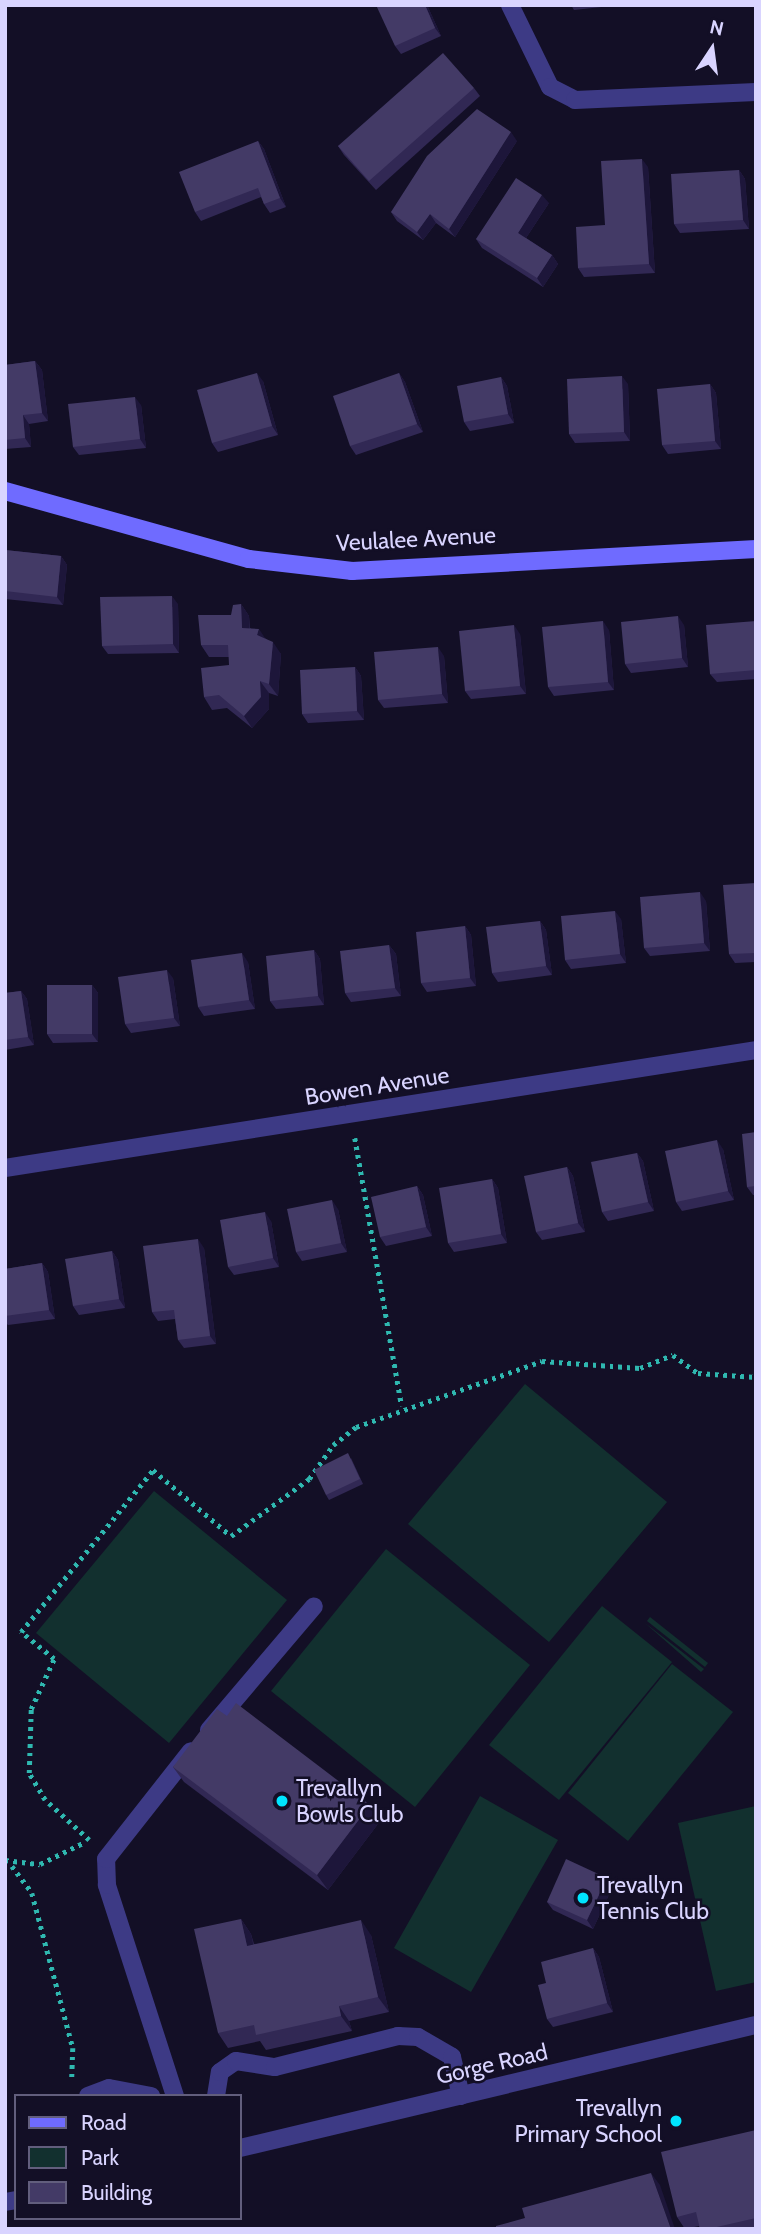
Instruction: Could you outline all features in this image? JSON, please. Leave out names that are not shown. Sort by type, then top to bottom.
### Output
[{"type":"street","points":[[510,5],[550,87],[575,100],[756,92]]},
{"type":"street","name":"Veulalee Avenue","points":[[5,491],[249,559],[352,571],[756,549]]},
{"type":"street","name":"Bowen Avenue","points":[[5,1168],[756,1050]]},
{"type":"street","points":[[174,2094],[107,1885],[106,1859],[116,1839],[314,1606]]},
{"type":"street","name":"Gorge Road","points":[[242,2148],[756,2025]]},
{"type":"street","points":[[216,2094],[220,2072],[236,2061],[275,2067],[398,2036],[418,2037],[452,2057],[461,2096]]},
{"type":"street","points":[[93,2094],[109,2088],[140,2094]]},
{"type":"path","points":[[350,1115],[402,1406]]},
{"type":"path","points":[[106,1859],[90,1840],[45,1800],[29,1773],[31,1709],[54,1659],[21,1632],[153,1470],[231,1535],[309,1479],[332,1445],[356,1427],[402,1406],[542,1361],[640,1368],[673,1355],[698,1373],[756,1377]]},
{"type":"path","points":[[12,1866],[40,1864],[90,1840]]},
{"type":"path","points":[[5,1860],[32,1893],[73,2048],[71,2084]]},
{"type":"green space","points":[[525,1384],[667,1502],[549,1642],[408,1524]]},
{"type":"green space","points":[[154,1491],[287,1600],[169,1743],[36,1633]]},
{"type":"green space","points":[[386,1549],[530,1665],[415,1807],[271,1691]]},
{"type":"green space","points":[[602,1606],[672,1662],[559,1800],[489,1745]]},
{"type":"green space","points":[[650,1617],[708,1663],[705,1667],[647,1621]]},
{"type":"green space","points":[[645,1623],[704,1669],[701,1672]]},
{"type":"green space","points":[[672,1664],[733,1712],[628,1841],[568,1793]]},
{"type":"green space","points":[[480,1796],[558,1840],[471,1992],[394,1948]]},
{"type":"green space","points":[[756,1806],[756,1982],[716,1991],[678,1823]]},
{"type":"building","points":[[376,5],[425,5],[435,28],[395,46]]},
{"type":"building","points":[[443,53],[474,88],[369,181],[338,146]]},
{"type":"building","points":[[477,109],[511,132],[449,229],[430,214],[417,232],[391,212],[427,156]]},
{"type":"building","points":[[258,141],[280,198],[264,204],[258,188],[195,212],[179,172]]},
{"type":"building","points":[[642,159],[649,264],[578,268],[576,227],[605,225],[601,161]]},
{"type":"building","points":[[739,170],[743,220],[674,224],[671,174]]},
{"type":"building","points":[[516,178],[542,195],[518,233],[552,255],[537,278],[476,239]]},
{"type":"building","points":[[35,361],[42,413],[23,415],[25,438],[5,440],[5,365]]},
{"type":"building","points":[[257,373],[272,426],[212,443],[197,390]]},
{"type":"building","points":[[399,373],[417,424],[350,446],[333,396]]},
{"type":"building","points":[[622,376],[624,432],[569,434],[567,379]]},
{"type":"building","points":[[501,377],[508,414],[464,422],[457,386]]},
{"type":"building","points":[[710,384],[715,441],[662,445],[657,389]]},
{"type":"building","points":[[135,397],[140,439],[73,447],[68,404]]},
{"type":"building","points":[[5,550],[61,556],[57,597],[5,591]]},
{"type":"building","points":[[172,596],[173,644],[102,646],[100,597]]},
{"type":"building","points":[[241,604],[242,628],[259,629],[257,635],[273,642],[269,684],[260,681],[261,697],[244,716],[219,695],[204,697],[201,668],[229,665],[228,645],[201,645],[198,615],[231,615],[233,605]]},
{"type":"building","points":[[678,616],[682,658],[625,664],[621,622]]},
{"type":"building","points":[[603,621],[608,682],[548,687],[542,627]]},
{"type":"building","points":[[756,621],[756,670],[710,674],[706,625]]},
{"type":"building","points":[[514,625],[520,686],[465,691],[459,631]]},
{"type":"building","points":[[438,647],[442,694],[378,700],[374,652]]},
{"type":"building","points":[[355,667],[357,711],[302,714],[300,670]]},
{"type":"building","points":[[756,883],[756,953],[729,954],[723,885]]},
{"type":"building","points":[[700,892],[704,943],[644,948],[640,897]]},
{"type":"building","points":[[615,911],[620,954],[565,960],[561,916]]},
{"type":"building","points":[[540,921],[546,966],[492,973],[486,927]]},
{"type":"building","points":[[465,926],[470,978],[421,983],[416,932]]},
{"type":"building","points":[[389,945],[395,988],[345,993],[340,951]]},
{"type":"building","points":[[314,950],[318,996],[270,1001],[266,956]]},
{"type":"building","points":[[242,953],[249,1000],[198,1007],[191,960]]},
{"type":"building","points":[[167,970],[174,1018],[125,1024],[118,977]]},
{"type":"building","points":[[47,985],[92,985],[92,1034],[47,1034]]},
{"type":"building","points":[[21,991],[28,1037],[5,1040],[5,993]]},
{"type":"building","points":[[756,1132],[756,1186],[747,1187],[742,1134]]},
{"type":"building","points":[[717,1140],[728,1191],[676,1202],[665,1151]]},
{"type":"building","points":[[637,1153],[648,1202],[602,1212],[591,1162]]},
{"type":"building","points":[[567,1167],[578,1223],[536,1232],[524,1176]]},
{"type":"building","points":[[492,1179],[501,1234],[448,1243],[439,1188]]},
{"type":"building","points":[[417,1186],[426,1227],[380,1237],[371,1197]]},
{"type":"building","points":[[332,1200],[341,1243],[296,1252],[287,1209]]},
{"type":"building","points":[[265,1212],[273,1258],[228,1267],[220,1220]]},
{"type":"building","points":[[198,1239],[210,1336],[178,1340],[174,1310],[152,1312],[143,1246]]},
{"type":"building","points":[[112,1251],[119,1299],[73,1306],[65,1259]]},
{"type":"building","points":[[42,1263],[49,1310],[5,1316],[5,1269]]},
{"type":"building","points":[[348,1453],[360,1479],[326,1495],[314,1470]]},
{"type":"building","name":"Trevallyn Bowls Club","points":[[236,1703],[370,1805],[317,1875],[173,1767],[217,1709],[227,1716]]},
{"type":"building","name":"Trevallyn Tennis Club","points":[[566,1859],[607,1878],[587,1920],[547,1902]]},
{"type":"building","points":[[241,1919],[247,1946],[361,1920],[378,1997],[339,2006],[341,2016],[256,2035],[254,2025],[218,2033],[194,1929]]},
{"type":"building","points":[[593,1948],[607,2003],[547,2019],[538,1985],[546,1983],[541,1962]]},
{"type":"building","points":[[756,2130],[756,2218],[700,2229],[696,2212],[677,2217],[661,2152]]},
{"type":"building","points":[[651,2173],[671,2229],[496,2229],[496,2226],[525,2218],[522,2208]]},
{"type":"place","name":"Trevallyn Bowls Club","points":[[282,1801]]},
{"type":"place","name":"Trevallyn Tennis Club","points":[[583,1898]]},
{"type":"place","name":"Trevallyn Primary School","points":[[676,2121]]}]
